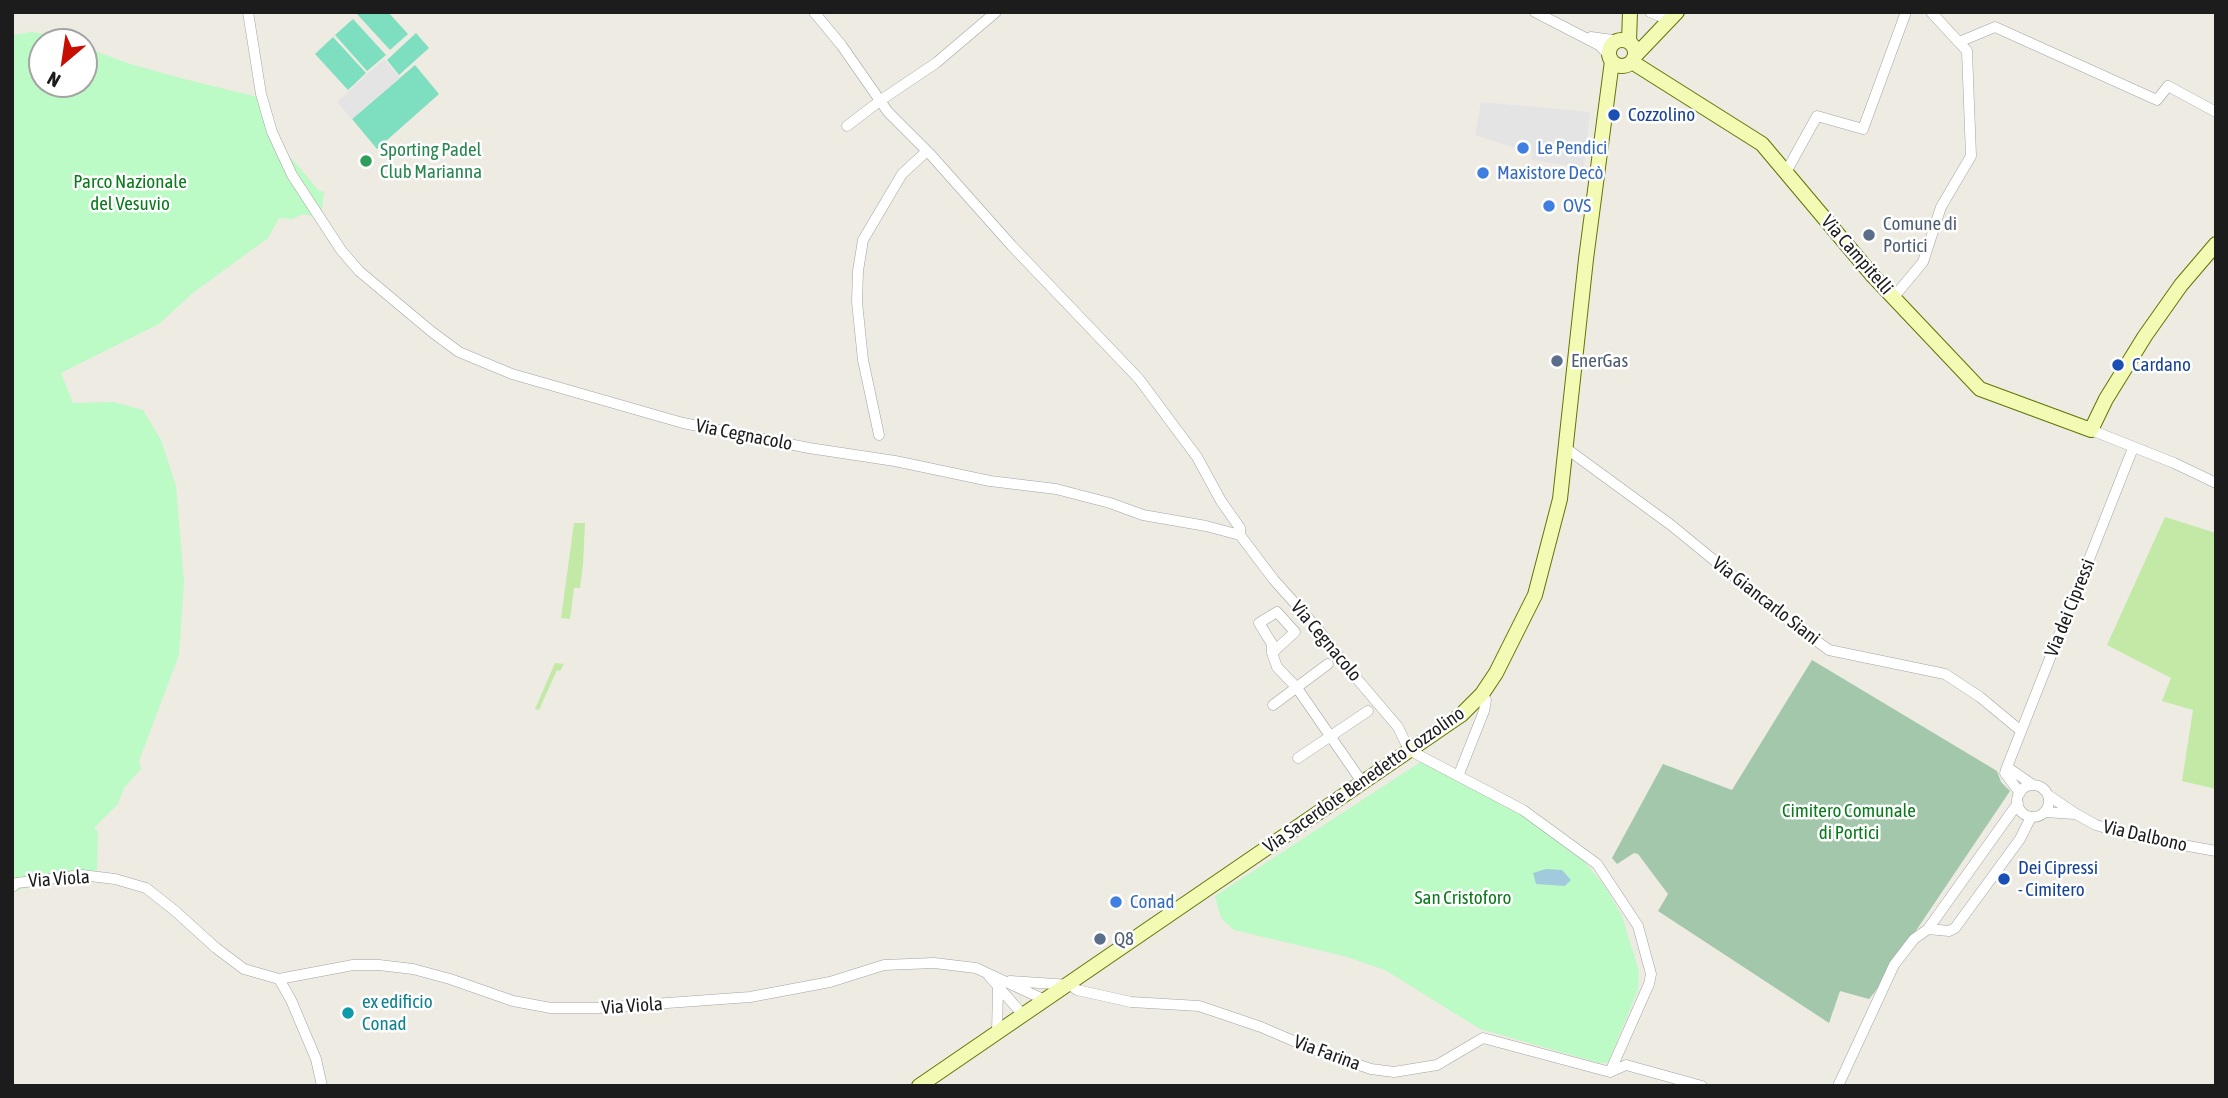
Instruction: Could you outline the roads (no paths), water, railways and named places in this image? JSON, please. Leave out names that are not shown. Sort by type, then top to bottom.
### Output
[{"type":"main road","name":"Via Sacerdote Benedetto Cozzolino","points":[[1623,12],[1624,53]]},
{"type":"main road","name":"Via Sacerdote Benedetto Cozzolino","points":[[919,1086],[1461,715],[1482,694],[1496,673],[1535,595],[1560,499],[1605,110],[1624,53],[1630,12]]},
{"type":"main road","points":[[1624,53],[1669,21]]},
{"type":"main road","name":"Via Campitelli","points":[[1624,53],[1762,144],[1894,298],[1980,389],[2091,430]]},
{"type":"main road","points":[[2091,430],[2145,336],[2181,285],[2216,244]]},
{"type":"street","name":"Via Cegnacolo","points":[[248,12],[261,94],[272,132],[292,175],[341,250],[359,271],[459,352],[512,374],[682,423],[990,481],[1056,489],[1143,514],[1240,535]]},
{"type":"street","name":"Via Cegnacolo","points":[[814,12],[888,112],[1139,379],[1197,457],[1221,501],[1240,528],[1240,535],[1274,580],[1398,727],[1409,750]]},
{"type":"street","points":[[847,126],[930,68],[996,12]]},
{"type":"street","points":[[1535,12],[1599,45],[1624,53]]},
{"type":"street","points":[[1650,12],[1669,21]]},
{"type":"street","points":[[1786,172],[1817,116],[1863,129],[1906,12]]},
{"type":"street","points":[[1894,298],[1923,262],[1941,207],[1971,156],[1967,51],[1931,12]]},
{"type":"street","points":[[1959,43],[1995,27],[2157,100],[2168,86],[2216,112]]},
{"type":"street","points":[[1583,36],[1624,53]]},
{"type":"street","points":[[879,435],[863,360],[857,302],[863,240],[902,174],[927,151]]},
{"type":"street","points":[[2091,430],[2216,483]]},
{"type":"street","name":"Via dei Cipressi","points":[[2007,767],[2133,448]]},
{"type":"street","name":"Via Giancarlo Siani","points":[[1567,449],[1671,525],[1781,615],[1829,650],[1945,674],[1980,697],[2021,730]]},
{"type":"street","points":[[1272,653],[1277,667],[1297,688],[1362,782]]},
{"type":"street","points":[[1273,705],[1328,664]]},
{"type":"street","points":[[1459,775],[1484,711],[1486,700],[1482,694]]},
{"type":"street","points":[[1298,758],[1367,711]]},
{"type":"street","points":[[1409,750],[1523,810],[1597,864],[1638,926],[1651,974],[1610,1072]]},
{"type":"street","points":[[1928,929],[1949,931],[1955,928],[2020,839],[2031,817],[2022,812],[2019,798],[2005,773],[2007,767],[2033,785]]},
{"type":"street","points":[[1838,1086],[1894,965],[1914,939],[1928,929],[2019,798],[2028,786],[2033,785]]},
{"type":"street","name":"Via Dalbono","points":[[2033,785],[2043,788],[2048,795],[2096,825],[2133,836],[2216,851]]},
{"type":"street","points":[[2045,811],[2049,802],[2048,795]]},
{"type":"street","name":"Via Dalbono","points":[[2031,817],[2045,811],[2076,814]]},
{"type":"street","name":"Via Viola","points":[[15,885],[82,874],[115,879],[146,888],[244,969],[279,979],[353,965],[379,965],[413,969],[513,1001],[551,1008],[598,1009],[750,997],[830,982],[884,965],[934,963],[976,968],[1001,984],[1045,1000]]},
{"type":"street","points":[[279,979],[316,1059],[322,1086]]},
{"type":"street","points":[[997,1033],[1001,984],[1070,985]]},
{"type":"street","name":"Via Viola","points":[[1001,984],[1023,1015]]},
{"type":"street","name":"Via Farina","points":[[1070,985],[1077,990],[1131,1002],[1199,1006],[1371,1069],[1394,1072],[1437,1065],[1483,1038],[1610,1072],[1626,1065],[1702,1086]]},
{"type":"water","points":[[1546,869],[1562,870],[1571,880],[1565,886],[1536,884],[1533,873]]},
{"type":"place","name":"Cozzolino","points":[[1614,115]]},
{"type":"place","name":"Le Pendici","points":[[1523,148]]},
{"type":"place","name":"Sporting Padel Club Marianna","points":[[366,161]]},
{"type":"place","name":"Maxistore Decò","points":[[1483,173]]},
{"type":"place","name":"OVS","points":[[1549,206]]},
{"type":"place","name":"Comune di Portici","points":[[1869,235]]},
{"type":"place","name":"EnerGas","points":[[1557,361]]},
{"type":"place","name":"Cardano","points":[[2118,365]]},
{"type":"place","name":"Dei Cipressi - Cimitero","points":[[2004,879]]},
{"type":"place","name":"Conad","points":[[1116,902]]},
{"type":"place","name":"Q8","points":[[1100,939]]},
{"type":"place","name":"ex edificio Conad","points":[[348,1013]]},
{"type":"park label","name":"Parco Nazionale del Vesuvio","points":[[130,193]]},
{"type":"park label","name":"Cimitero Comunale di Portici","points":[[1849,822]]},
{"type":"park label","name":"San Cristoforo","points":[[1463,898]]}]
